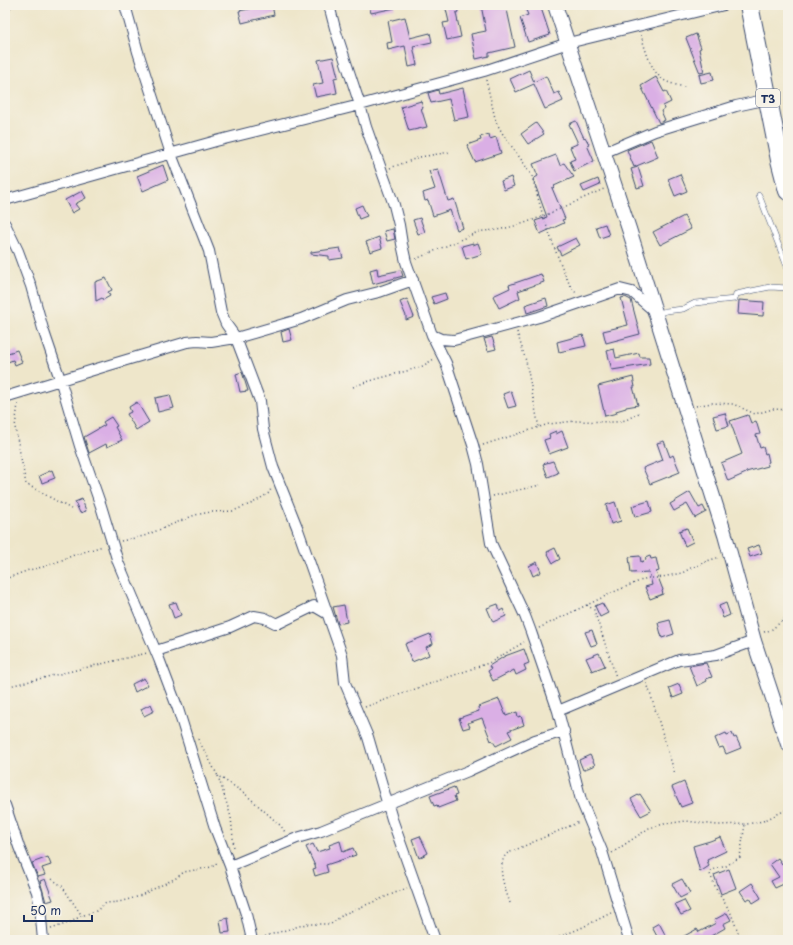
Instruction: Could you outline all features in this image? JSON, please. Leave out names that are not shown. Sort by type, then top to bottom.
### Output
[{"type":"highway","name":"T3","points":[[749,5],[788,191]]},
{"type":"street","points":[[125,5],[138,52],[171,154],[209,251],[226,324],[236,338],[260,401],[263,429],[273,467],[297,528],[343,661],[345,683],[358,710],[368,737],[388,803],[435,940]]},
{"type":"street","points":[[329,5],[366,127],[398,218],[406,262],[432,335],[446,363],[478,464],[491,543],[531,632],[558,710],[576,782],[604,858],[629,940]]},
{"type":"street","points":[[555,5],[614,185],[725,535],[754,638],[788,744]]},
{"type":"street","points":[[5,200],[252,131],[360,105],[484,70],[568,43],[724,5]]},
{"type":"street","points":[[603,153],[655,131],[736,106],[768,99]]},
{"type":"street","points":[[5,224],[18,251],[31,286],[80,446],[101,506],[111,543],[156,651],[178,709],[215,828],[231,862],[252,940]]},
{"type":"street","points":[[5,396],[187,342],[211,342],[236,338],[301,319],[347,300],[379,292],[413,280]]},
{"type":"street","points":[[432,335],[441,339],[454,340],[514,324],[620,289],[632,292],[654,312]]},
{"type":"street","points":[[156,651],[230,626],[254,616],[278,623],[314,606],[326,613]]},
{"type":"street","points":[[558,710],[679,660],[716,654],[754,638]]},
{"type":"street","points":[[231,862],[290,840],[321,831],[468,771],[535,740],[564,731]]},
{"type":"street","points":[[5,805],[19,847],[37,892],[43,940]]},
{"type":"lane","points":[[759,195],[788,269]]},
{"type":"lane","points":[[654,312],[683,309],[695,303],[735,299],[736,294],[770,287],[788,288]]},
{"type":"path","points":[[638,26],[647,54],[656,72],[666,81],[685,87]]},
{"type":"path","points":[[484,70],[496,122],[532,176],[543,216],[566,277],[583,302]]},
{"type":"path","points":[[382,170],[420,157],[450,152]]},
{"type":"path","points":[[406,262],[478,232],[505,229],[543,216],[614,185]]},
{"type":"path","points":[[514,324],[526,361],[539,428]]},
{"type":"path","points":[[353,387],[421,367],[434,359],[439,348]]},
{"type":"path","points":[[23,391],[17,405],[15,428],[26,484],[71,509]]},
{"type":"path","points":[[684,408],[712,403],[734,404],[755,414],[773,409],[788,410]]},
{"type":"path","points":[[473,448],[549,424],[575,421],[615,422],[626,420],[639,413]]},
{"type":"path","points":[[483,498],[540,485]]},
{"type":"path","points":[[5,579],[111,543],[144,536],[195,515],[211,512],[233,511],[269,493],[271,487],[280,486]]},
{"type":"path","points":[[358,710],[450,675],[491,662],[524,642],[531,632],[616,591],[647,578],[657,578],[682,573],[707,561],[720,558],[725,535]]},
{"type":"path","points":[[587,605],[594,610],[619,686]]},
{"type":"path","points":[[754,638],[770,630],[788,616]]},
{"type":"path","points":[[5,687],[156,651]]},
{"type":"path","points":[[645,675],[675,774]]},
{"type":"path","points":[[42,930],[71,922],[96,910],[106,903],[119,902],[137,897],[176,878],[184,872],[212,867],[218,862],[231,862],[231,816],[218,776],[197,737]]},
{"type":"path","points":[[218,776],[243,792],[261,807],[281,826],[290,840]]},
{"type":"path","points":[[604,858],[649,828],[664,824],[686,821],[723,825],[745,824],[763,821],[788,809]]},
{"type":"path","points":[[510,904],[503,883],[501,870],[506,854],[588,818]]},
{"type":"path","points":[[741,940],[730,911],[717,890],[710,874],[712,870],[726,866],[740,858],[745,824]]},
{"type":"path","points":[[52,879],[62,886],[82,916]]},
{"type":"path","points":[[260,940],[266,936],[306,924],[330,924],[344,914],[416,884]]},
{"type":"path","points":[[552,940],[581,928],[619,908]]},
{"type":"building","points":[[258,5],[272,5],[274,15],[242,23],[239,11],[259,7]]},
{"type":"building","points":[[369,5],[394,5],[395,8],[371,13]]},
{"type":"building","points":[[445,5],[457,5],[458,12],[456,13],[461,37],[447,40],[443,23],[449,22]]},
{"type":"building","points":[[481,5],[506,5],[515,47],[489,53],[489,56],[476,59],[471,34],[486,31]]},
{"type":"building","points":[[524,5],[540,5],[550,35],[528,42],[520,18],[528,15]]},
{"type":"building","points":[[405,17],[410,38],[430,33],[432,42],[413,46],[417,65],[409,67],[405,46],[388,50],[387,43],[392,42],[388,21]]},
{"type":"building","points":[[696,34],[701,48],[699,49],[704,72],[700,73],[686,38]]},
{"type":"building","points":[[333,57],[338,77],[334,78],[337,93],[316,97],[313,85],[323,83],[318,60]]},
{"type":"building","points":[[529,70],[534,82],[546,76],[554,94],[559,92],[563,101],[545,109],[534,84],[516,92],[510,79]]},
{"type":"building","points":[[712,72],[714,80],[701,83],[699,75]]},
{"type":"building","points":[[656,77],[664,92],[666,91],[671,102],[663,106],[664,109],[661,111],[665,120],[659,123],[641,86]]},
{"type":"building","points":[[463,88],[469,117],[454,120],[449,99],[431,103],[428,93],[438,90],[439,94]]},
{"type":"building","points":[[421,101],[423,108],[421,108],[427,127],[409,131],[401,107]]},
{"type":"building","points":[[576,121],[584,138],[585,137],[589,144],[587,145],[594,161],[574,171],[570,161],[575,159],[570,147],[577,144],[577,141],[569,124]]},
{"type":"building","points":[[536,123],[544,134],[528,144],[521,134]]},
{"type":"building","points":[[489,134],[490,139],[496,137],[501,153],[475,162],[467,145],[481,140],[480,137]]},
{"type":"building","points":[[651,140],[658,157],[634,167],[627,150]]},
{"type":"building","points":[[556,155],[560,165],[564,163],[574,177],[552,188],[565,219],[562,220],[564,223],[540,234],[535,221],[547,217],[533,179],[538,176],[533,164]]},
{"type":"building","points":[[163,165],[168,180],[143,191],[137,176]]},
{"type":"building","points":[[638,167],[644,186],[637,188],[631,169]]},
{"type":"building","points":[[438,169],[448,201],[454,199],[463,228],[457,230],[450,210],[433,216],[428,200],[425,201],[423,193],[435,189],[429,171]]},
{"type":"building","points":[[680,174],[687,191],[675,196],[668,179]]},
{"type":"building","points":[[511,177],[514,186],[504,190],[501,181]]},
{"type":"building","points":[[598,179],[600,185],[584,192],[581,186]]},
{"type":"building","points":[[82,191],[86,198],[75,204],[79,209],[72,213],[65,200]]},
{"type":"building","points":[[362,205],[367,216],[359,219],[355,208]]},
{"type":"building","points":[[684,216],[691,229],[660,245],[653,232]]},
{"type":"building","points":[[420,218],[425,232],[418,234],[413,220]]},
{"type":"building","points":[[605,224],[609,235],[600,238],[596,227]]},
{"type":"building","points":[[393,229],[395,239],[387,241],[384,231]]},
{"type":"building","points":[[379,237],[382,248],[370,252],[366,242]]},
{"type":"building","points":[[576,238],[580,245],[561,255],[557,247]]},
{"type":"building","points":[[473,243],[473,245],[478,243],[482,254],[466,259],[462,246]]},
{"type":"building","points":[[340,248],[343,258],[329,260],[329,256],[311,254],[311,252]]},
{"type":"building","points":[[377,268],[378,275],[401,270],[403,276],[373,284],[370,270]]},
{"type":"building","points":[[541,274],[544,282],[518,291],[520,298],[499,308],[493,296],[510,288],[509,285]]},
{"type":"building","points":[[106,278],[112,290],[108,292],[110,296],[103,300],[102,298],[96,301],[95,282]]},
{"type":"building","points":[[445,293],[447,299],[434,304],[431,297]]},
{"type":"building","points":[[625,297],[631,300],[640,334],[606,343],[603,331],[628,325],[621,298]]},
{"type":"building","points":[[546,298],[548,306],[527,313],[525,305]]},
{"type":"building","points":[[407,299],[414,317],[406,320],[406,316],[400,302]]},
{"type":"building","points":[[739,300],[764,302],[763,316],[738,314]]},
{"type":"building","points":[[289,329],[292,340],[283,342],[281,332]]},
{"type":"building","points":[[583,335],[586,346],[559,352],[557,342]]},
{"type":"building","points":[[492,337],[496,349],[488,351],[484,339]]},
{"type":"building","points":[[614,349],[616,358],[639,353],[640,357],[649,357],[650,364],[612,370],[607,351]]},
{"type":"building","points":[[17,350],[22,362],[15,365],[13,360],[5,363],[5,354]]},
{"type":"building","points":[[242,372],[248,391],[240,392],[236,374]]},
{"type":"building","points":[[633,377],[635,387],[633,387],[638,405],[626,407],[616,411],[617,413],[605,416],[598,386]]},
{"type":"building","points":[[511,391],[516,406],[508,408],[503,394]]},
{"type":"building","points":[[170,395],[174,408],[158,412],[155,398]]},
{"type":"building","points":[[137,402],[149,422],[136,430],[127,414],[131,412],[129,407]]},
{"type":"building","points":[[725,413],[729,426],[717,429],[713,416]]},
{"type":"building","points":[[748,415],[751,423],[756,421],[760,434],[756,435],[760,448],[763,447],[765,454],[767,453],[769,462],[767,462],[768,466],[746,472],[728,481],[721,463],[742,454],[730,421]]},
{"type":"building","points":[[111,417],[117,426],[115,427],[122,440],[107,447],[106,444],[89,453],[84,437],[105,425],[103,422]]},
{"type":"building","points":[[556,431],[556,434],[562,431],[568,447],[549,454],[544,440],[550,438],[549,434]]},
{"type":"building","points":[[664,441],[670,457],[673,455],[680,472],[650,484],[643,468],[663,460],[657,443]]},
{"type":"building","points":[[553,461],[558,473],[548,477],[543,464]]},
{"type":"building","points":[[52,470],[55,478],[42,483],[39,476]]},
{"type":"building","points":[[690,492],[699,508],[703,506],[706,512],[695,518],[687,504],[674,511],[670,504]]},
{"type":"building","points":[[82,499],[86,511],[80,513],[75,502]]},
{"type":"building","points":[[649,501],[652,512],[635,517],[632,506]]},
{"type":"building","points":[[615,502],[621,521],[611,524],[606,505]]},
{"type":"building","points":[[687,528],[693,542],[685,546],[679,531]]},
{"type":"building","points":[[759,545],[762,553],[750,557],[747,549]]},
{"type":"building","points":[[555,548],[560,559],[553,563],[547,552]]},
{"type":"building","points":[[640,556],[641,562],[650,556],[651,559],[656,558],[659,571],[656,572],[663,590],[663,594],[650,599],[645,587],[652,585],[649,572],[631,573],[629,557]]},
{"type":"building","points":[[537,562],[541,572],[533,576],[529,566]]},
{"type":"building","points":[[176,602],[181,615],[174,618],[169,604]]},
{"type":"building","points":[[602,603],[608,613],[600,617],[595,606]]},
{"type":"building","points":[[726,603],[730,615],[723,618],[719,606]]},
{"type":"building","points":[[498,604],[500,611],[503,609],[506,616],[493,622],[487,608]]},
{"type":"building","points":[[344,605],[347,622],[338,624],[333,607]]},
{"type":"building","points":[[670,620],[674,634],[662,638],[658,623]]},
{"type":"building","points":[[592,630],[597,644],[591,646],[585,632]]},
{"type":"building","points":[[430,634],[433,644],[426,647],[429,655],[412,662],[405,644]]},
{"type":"building","points":[[524,649],[529,663],[524,665],[526,670],[516,675],[514,670],[493,681],[488,671],[491,669],[489,666],[505,656]]},
{"type":"building","points":[[599,653],[605,666],[592,671],[586,658]]},
{"type":"building","points":[[706,663],[712,677],[706,679],[707,681],[697,686],[689,666]]},
{"type":"building","points":[[144,678],[148,685],[135,692],[132,684]]},
{"type":"building","points":[[679,684],[683,694],[673,698],[669,688]]},
{"type":"building","points":[[499,699],[506,716],[517,712],[518,717],[521,716],[524,725],[508,731],[512,738],[496,746],[492,740],[491,741],[482,718],[468,723],[470,727],[463,729],[459,718],[479,711],[478,707]]},
{"type":"building","points":[[151,704],[154,711],[144,716],[141,709]]},
{"type":"building","points":[[726,733],[727,735],[732,733],[734,738],[736,737],[741,748],[726,754],[723,747],[719,748],[715,738]]},
{"type":"building","points":[[590,755],[595,765],[583,770],[579,760]]},
{"type":"building","points":[[684,782],[692,803],[681,807],[672,787]]},
{"type":"building","points":[[454,787],[457,795],[454,796],[456,801],[438,808],[437,805],[434,806],[430,796]]},
{"type":"building","points":[[640,794],[651,811],[641,816],[631,799]]},
{"type":"building","points":[[420,836],[428,853],[419,858],[412,839]]},
{"type":"building","points":[[720,837],[726,851],[707,860],[709,866],[700,872],[693,846]]},
{"type":"building","points":[[340,841],[343,852],[353,848],[356,855],[326,865],[328,872],[315,876],[313,869],[316,868],[306,847],[313,844],[317,852],[330,848],[329,845]]},
{"type":"building","points":[[48,857],[51,865],[42,868],[45,875],[38,877],[32,863]]},
{"type":"building","points":[[778,858],[782,864],[788,860],[788,882],[775,888],[771,881],[779,877],[770,864]]},
{"type":"building","points":[[729,869],[736,888],[721,894],[714,875]]},
{"type":"building","points":[[45,879],[53,900],[46,902],[40,881]]},
{"type":"building","points":[[682,879],[690,893],[680,898],[672,884]]},
{"type":"building","points":[[752,883],[761,898],[753,903],[750,898],[746,900],[740,891]]},
{"type":"building","points":[[684,900],[690,911],[681,915],[675,904]]},
{"type":"building","points":[[727,913],[731,920],[723,924],[725,928],[707,940],[677,940],[697,929],[699,932],[716,923],[714,920]]},
{"type":"building","points":[[228,918],[230,932],[222,933],[220,920]]},
{"type":"building","points":[[659,923],[668,940],[659,940],[652,927]]}]
